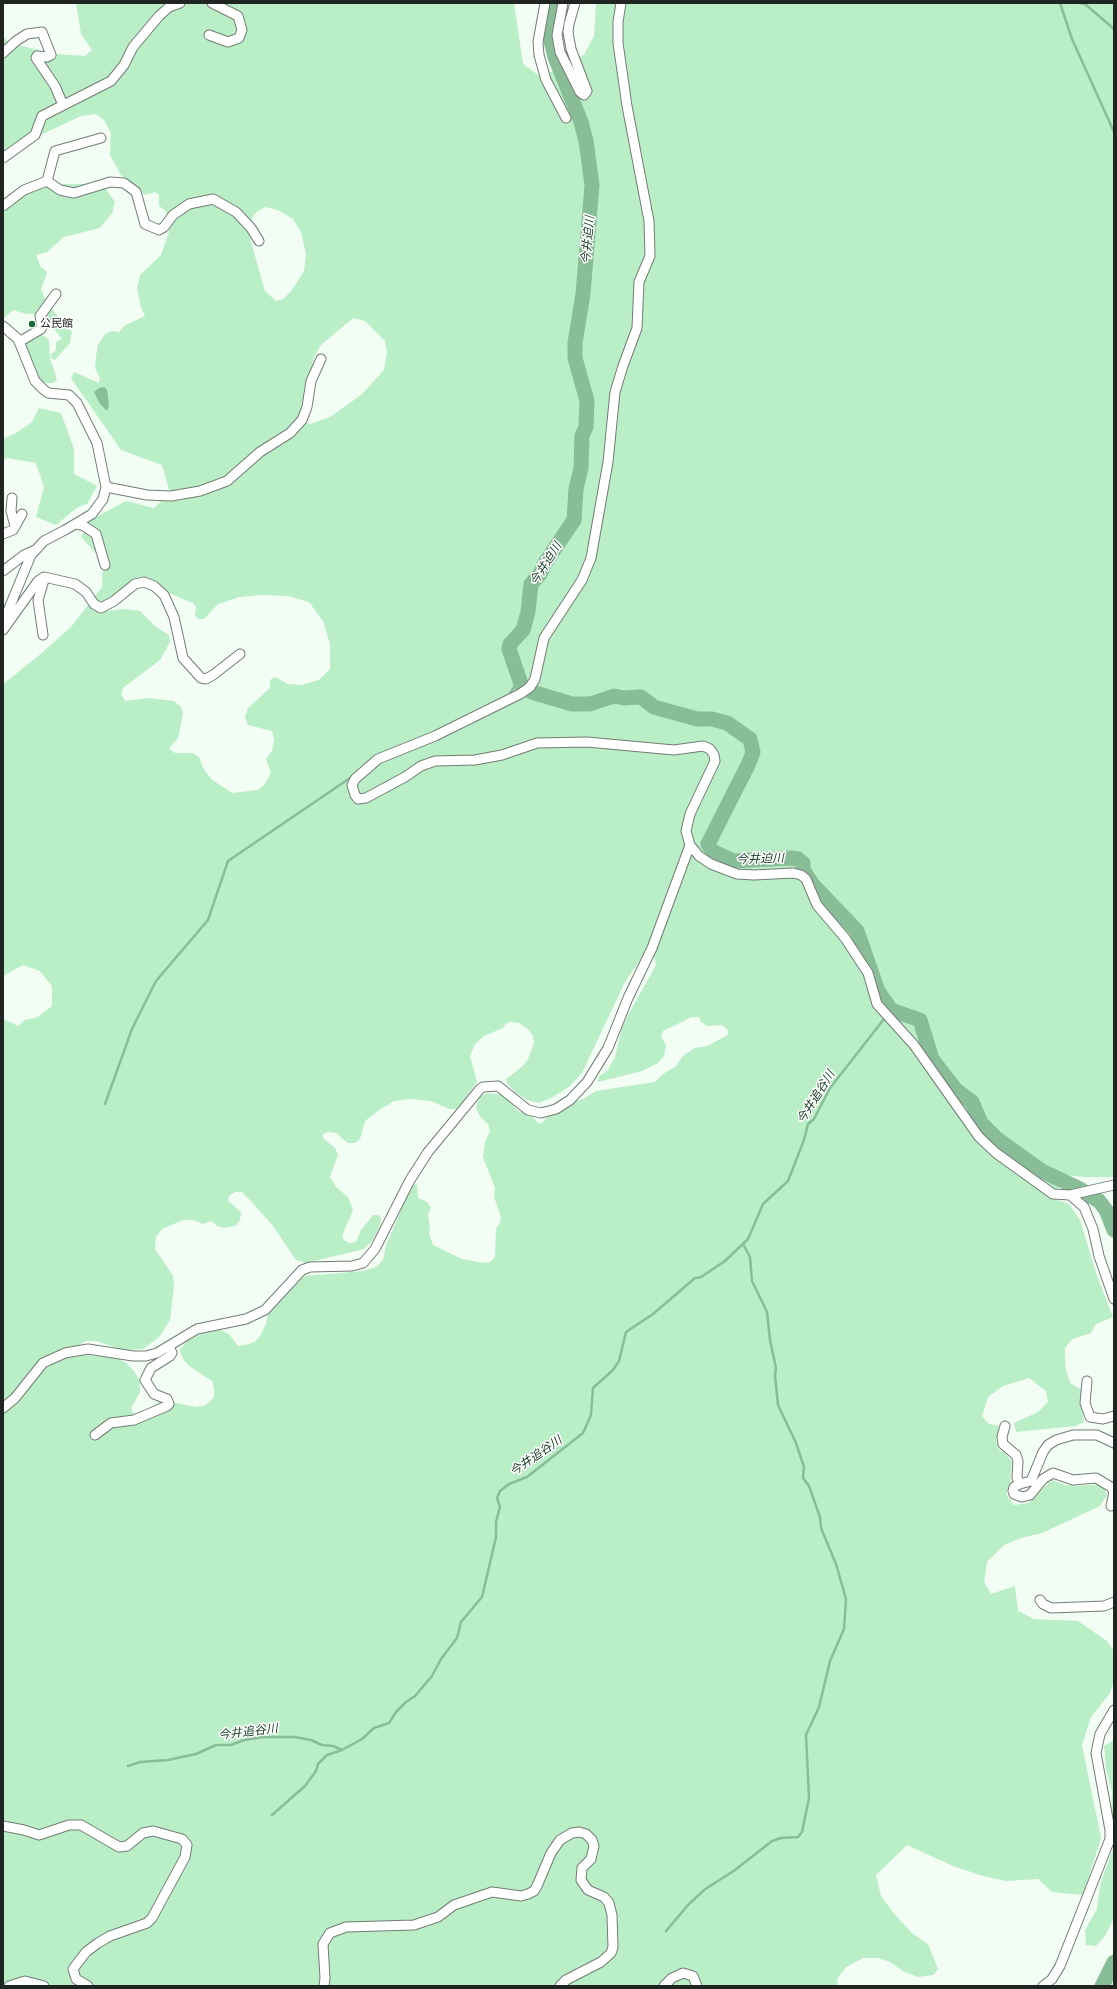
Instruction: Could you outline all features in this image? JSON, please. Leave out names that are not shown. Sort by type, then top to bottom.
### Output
[{"type":"street","points":[[3,158],[35,135],[42,116],[111,81],[124,65],[132,46],[169,7],[180,3]]},
{"type":"street","points":[[210,35],[228,42],[239,38],[242,30],[240,18],[236,14],[212,3]]},
{"type":"street","points":[[545,3],[538,42],[539,55],[546,80],[566,118]]},
{"type":"street","points":[[563,3],[557,35],[560,52],[580,92],[584,95],[587,91],[571,49],[568,32],[575,3]]},
{"type":"street","points":[[621,3],[618,22],[618,42],[627,106],[649,221],[650,256],[639,282],[637,328],[622,366],[615,392],[608,462],[591,558],[582,580],[544,638],[535,679],[530,687],[520,694],[435,736],[378,759],[355,779],[352,785],[355,796],[358,799],[366,798],[405,777],[421,766],[435,761],[475,760],[495,756],[537,743],[587,742],[674,750],[703,746],[710,749],[714,755],[715,761],[690,814],[686,831],[690,845],[699,856],[711,864],[737,874],[754,875],[793,873],[801,875],[806,879],[817,905],[845,938],[868,973],[877,1004],[914,1045],[979,1137],[996,1153],[1053,1194],[1070,1196],[1084,1207],[1093,1229],[1099,1256],[1114,1299]]},
{"type":"street","points":[[3,53],[16,41],[27,34],[42,32],[51,55],[47,57],[37,56],[36,58],[55,86],[63,105]]},
{"type":"street","points":[[46,181],[55,151],[101,138]]},
{"type":"street","points":[[3,206],[24,190],[46,181]]},
{"type":"street","points":[[46,181],[60,190],[74,193],[110,182],[124,183],[136,192],[145,224],[159,230],[164,227],[173,215],[189,204],[213,199],[236,212],[251,228],[259,241]]},
{"type":"street","points":[[19,342],[41,329],[40,316],[56,294]]},
{"type":"street","points":[[3,326],[19,342],[35,381],[42,389],[48,393],[69,395],[77,402],[97,443],[106,486],[102,499],[95,510],[76,524],[44,541],[31,555],[3,623]]},
{"type":"street","points":[[106,486],[147,495],[171,496],[200,491],[227,481],[260,452],[290,433],[302,420],[308,407],[311,381],[321,359]]},
{"type":"street","points":[[12,498],[11,511],[15,526]]},
{"type":"street","points":[[3,534],[13,530],[22,514]]},
{"type":"street","points":[[76,524],[84,526],[96,534],[105,565]]},
{"type":"street","points":[[3,571],[24,555],[35,550]]},
{"type":"street","points":[[3,630],[38,581],[44,577],[76,584],[86,592],[94,604],[101,608],[114,601],[135,584],[144,582],[154,586],[164,595],[174,617],[183,658],[203,679],[213,676],[240,654]]},
{"type":"street","points":[[43,635],[38,600],[44,577]]},
{"type":"street","points":[[3,1408],[14,1398],[43,1364],[65,1352],[88,1349],[146,1356],[157,1353],[184,1335],[197,1329],[246,1319],[265,1310],[297,1273],[302,1270],[310,1267],[352,1266],[363,1263],[375,1249],[410,1180],[428,1152],[480,1089],[487,1086],[498,1086],[528,1110],[541,1113],[564,1105],[580,1091],[599,1064],[611,1041],[628,998],[652,948],[690,845]]},
{"type":"street","points":[[1070,1196],[1076,1193],[1114,1185]]},
{"type":"street","points":[[95,1435],[111,1423],[134,1420],[169,1404],[167,1399],[154,1394],[145,1380],[151,1368],[170,1356],[172,1353],[169,1346]]},
{"type":"street","points":[[1087,1381],[1085,1403],[1090,1417],[1096,1420],[1114,1416]]},
{"type":"street","points":[[1005,1426],[1002,1438],[1003,1444],[1016,1455],[1018,1462],[1017,1478],[1020,1484]]},
{"type":"street","points":[[1111,1506],[1114,1492],[1111,1487],[1096,1478],[1073,1480],[1053,1473],[1043,1479],[1030,1495],[1022,1497],[1014,1494],[1013,1491],[1014,1486],[1031,1481],[1043,1452],[1056,1440],[1073,1435],[1097,1435],[1114,1443]]},
{"type":"street","points":[[1040,1600],[1043,1604],[1051,1608],[1104,1606],[1114,1602]]},
{"type":"street","points":[[1043,1986],[1052,1979],[1060,1966],[1110,1839],[1110,1830],[1096,1753],[1100,1734],[1114,1710]]},
{"type":"street","points":[[3,1826],[18,1828],[39,1835],[69,1825],[81,1826],[119,1847],[127,1846],[143,1833],[153,1831],[182,1839],[187,1845],[185,1857],[152,1918],[147,1923],[110,1936],[98,1943],[86,1952],[73,1969],[76,1979],[88,1986]]},
{"type":"street","points":[[324,1986],[323,1944],[330,1933],[346,1927],[414,1925],[438,1917],[454,1905],[492,1892],[521,1896],[528,1894],[534,1891],[537,1886],[551,1852],[560,1840],[572,1833],[579,1832],[586,1834],[592,1840],[594,1846],[591,1859],[582,1868],[580,1874],[581,1880],[588,1890],[604,1897],[609,1903],[612,1915],[613,1947],[611,1953],[601,1962],[566,1980],[560,1986]]},
{"type":"street","points":[[664,1986],[672,1978],[683,1973],[693,1976],[697,1986]]},
{"type":"street","points":[[9,1986],[25,1981],[44,1986]]},
{"type":"shaded area","points":[[76,3],[514,3],[523,64],[541,77],[584,55],[594,36],[596,3],[1114,3],[1114,1177],[1063,1175],[1054,1199],[1069,1204],[1080,1220],[1097,1276],[1113,1317],[1096,1324],[1091,1333],[1072,1339],[1065,1348],[1065,1366],[1070,1383],[1082,1390],[1081,1406],[1084,1422],[1075,1426],[1016,1432],[1014,1423],[1038,1412],[1048,1402],[1046,1391],[1029,1378],[1003,1386],[988,1397],[982,1416],[989,1424],[999,1426],[996,1441],[999,1450],[1005,1453],[1012,1462],[1010,1485],[1006,1494],[1014,1505],[1028,1503],[1052,1480],[1065,1485],[1077,1486],[1102,1484],[1107,1495],[1100,1506],[1042,1533],[1021,1538],[1004,1545],[987,1562],[984,1582],[991,1594],[1015,1586],[1018,1611],[1034,1619],[1078,1621],[1107,1641],[1114,1651],[1114,1681],[1110,1693],[1091,1717],[1082,1745],[1101,1838],[1083,1895],[1052,1892],[1038,1879],[1006,1881],[983,1876],[953,1866],[907,1845],[876,1875],[881,1896],[895,1915],[912,1933],[928,1944],[938,1969],[933,1975],[918,1977],[903,1971],[890,1962],[878,1958],[863,1958],[846,1967],[837,1979],[838,1986],[3,1986],[3,1019],[18,1026],[25,1020],[38,1017],[52,1006],[52,986],[40,971],[23,965],[5,975],[3,982],[3,684],[36,658],[71,627],[102,587],[103,561],[81,537],[91,520],[126,501],[154,508],[170,493],[162,465],[121,450],[71,378],[74,372],[99,383],[100,378],[95,368],[96,356],[98,345],[105,334],[112,331],[119,332],[124,326],[145,316],[141,307],[137,289],[140,275],[161,255],[169,232],[166,211],[159,206],[159,195],[155,192],[145,195],[121,175],[110,155],[111,133],[104,120],[96,114],[81,116],[19,145],[3,155],[3,37],[10,43],[55,54],[85,56],[92,50],[81,34]],"holes":[[[265,207],[278,210],[293,219],[301,232],[306,254],[304,271],[292,290],[283,299],[276,301],[265,291],[249,235],[253,216]],[[353,318],[365,321],[385,341],[387,352],[384,370],[361,395],[330,417],[310,424],[302,422],[299,417],[314,357],[321,345]],[[157,582],[171,594],[193,603],[196,607],[195,616],[199,619],[204,619],[218,604],[240,597],[260,595],[288,596],[309,602],[323,621],[330,644],[330,669],[319,680],[302,685],[288,684],[275,677],[270,680],[270,688],[248,708],[245,717],[248,725],[272,731],[274,739],[272,751],[266,759],[271,773],[265,784],[258,790],[232,793],[211,779],[203,768],[199,757],[192,753],[175,753],[169,749],[178,738],[183,714],[181,707],[174,701],[149,698],[125,701],[121,694],[123,688],[160,660],[170,642],[169,635],[156,627],[140,611],[123,609],[100,612],[141,585]],[[648,952],[653,952],[656,965],[622,1026],[615,1057],[607,1071],[599,1076],[598,1082],[642,1071],[658,1063],[664,1056],[666,1045],[661,1037],[663,1031],[692,1017],[699,1017],[701,1022],[707,1026],[722,1025],[728,1030],[728,1035],[707,1046],[695,1048],[683,1056],[676,1066],[663,1074],[655,1082],[596,1091],[583,1099],[551,1111],[543,1122],[539,1124],[533,1117],[518,1111],[503,1095],[487,1093],[480,1097],[476,1108],[481,1118],[488,1124],[490,1131],[485,1142],[483,1157],[495,1188],[494,1197],[501,1217],[500,1223],[496,1229],[495,1257],[490,1262],[483,1263],[462,1259],[433,1245],[429,1234],[430,1226],[428,1214],[431,1208],[427,1202],[418,1198],[417,1185],[411,1184],[401,1197],[400,1213],[386,1245],[383,1260],[376,1267],[363,1271],[305,1276],[275,1301],[268,1312],[266,1324],[260,1336],[256,1341],[249,1344],[238,1346],[229,1334],[219,1329],[203,1333],[187,1341],[180,1350],[183,1359],[189,1366],[212,1381],[214,1397],[206,1405],[196,1407],[161,1400],[139,1414],[133,1413],[131,1408],[140,1392],[140,1381],[134,1371],[126,1363],[115,1357],[92,1356],[79,1352],[78,1346],[86,1341],[96,1341],[120,1349],[129,1350],[143,1349],[159,1337],[170,1320],[174,1286],[173,1276],[155,1249],[156,1237],[162,1229],[183,1220],[194,1220],[202,1224],[211,1221],[217,1226],[224,1228],[235,1226],[240,1220],[241,1212],[228,1201],[229,1196],[235,1192],[242,1192],[251,1201],[273,1226],[296,1260],[306,1263],[364,1249],[372,1241],[380,1226],[381,1218],[378,1215],[373,1215],[361,1230],[356,1242],[350,1243],[345,1241],[342,1236],[353,1210],[348,1197],[336,1187],[330,1177],[338,1154],[335,1148],[323,1138],[323,1134],[328,1132],[336,1133],[348,1143],[355,1143],[360,1139],[365,1121],[394,1101],[410,1099],[431,1101],[449,1109],[456,1109],[477,1082],[470,1056],[475,1044],[484,1036],[503,1028],[506,1023],[511,1022],[519,1023],[528,1029],[533,1036],[534,1043],[528,1059],[523,1066],[506,1079],[507,1083],[515,1092],[527,1100],[539,1103],[553,1097],[570,1086],[582,1073],[625,982],[640,960]]]},
{"type":"shaded area","points":[[47,184],[91,184],[106,189],[115,202],[112,213],[100,228],[64,237],[47,252],[36,255],[40,266],[47,272],[41,290],[49,306],[72,332],[70,343],[55,360],[51,358],[51,354],[56,350],[56,342],[62,339],[50,324],[43,325],[34,314],[26,314],[13,310],[3,319],[3,209],[17,198]]},
{"type":"shaded area","points":[[41,334],[49,340],[50,358],[57,380],[53,383],[47,383],[40,380],[25,344],[30,338]]},
{"type":"shaded area","points":[[104,387],[107,390],[109,406],[107,411],[100,404],[94,392],[99,388]]},
{"type":"shaded area","points":[[39,408],[61,413],[74,449],[74,474],[97,486],[87,504],[78,507],[56,525],[36,517],[44,487],[36,463],[7,458],[3,460],[3,439],[16,433],[32,422]]},
{"type":"shaded area","points":[[1114,1740],[1114,1824],[1111,1811],[1112,1791],[1106,1769],[1104,1746]]},
{"type":"shaded area","points":[[1114,1846],[1114,1918],[1105,1936],[1096,1946],[1086,1945],[1085,1930],[1097,1909],[1100,1885]]},
{"type":"waterway","name":"今井迫川","points":[[555,3],[551,41],[555,57],[581,122],[586,141],[592,185],[583,294],[575,343],[575,358],[587,401],[586,427],[582,436],[581,468],[576,489],[574,520],[545,563],[540,574],[531,584],[528,612],[523,630],[510,644],[509,649],[521,684],[523,688],[535,693],[572,704],[590,704],[614,696],[624,698],[641,697],[654,707],[697,719],[712,719],[727,723],[750,739],[753,752],[749,763],[708,844],[712,851],[733,861],[791,858],[798,859],[803,863],[803,870],[813,885],[857,931],[878,991],[891,1010],[920,1020],[932,1059],[956,1090],[972,1102],[981,1123],[996,1138],[1042,1171],[1078,1188],[1099,1201],[1106,1210],[1114,1230]]},
{"type":"waterway","points":[[1060,3],[1072,39],[1114,132]]},
{"type":"waterway","points":[[1081,3],[1085,4],[1114,29]]},
{"type":"waterway","points":[[509,695],[514,687],[521,684]]},
{"type":"waterway","points":[[105,1104],[132,1029],[156,981],[208,920],[228,861],[353,776]]},
{"type":"waterway","name":"今井追谷川","points":[[128,1766],[140,1762],[168,1760],[196,1754],[216,1745],[231,1745],[244,1740],[263,1737],[295,1737],[311,1740],[322,1745],[333,1746],[342,1750],[362,1739],[374,1728],[389,1723],[396,1712],[406,1702],[415,1696],[432,1676],[441,1659],[457,1638],[461,1622],[482,1597],[496,1537],[496,1522],[500,1507],[497,1498],[500,1491],[509,1484],[527,1477],[583,1433],[591,1415],[593,1388],[613,1370],[619,1361],[626,1332],[653,1314],[695,1278],[701,1277],[725,1261],[748,1239],[763,1204],[788,1181],[804,1140],[808,1124],[814,1119],[830,1088],[891,1010]]},
{"type":"waterway","points":[[666,1931],[688,1905],[704,1890],[735,1870],[772,1841],[781,1838],[798,1837],[802,1832],[809,1798],[806,1735],[819,1707],[830,1661],[844,1629],[846,1599],[836,1564],[821,1528],[820,1517],[809,1486],[803,1478],[804,1467],[796,1443],[778,1405],[775,1376],[776,1368],[770,1340],[767,1312],[752,1281],[750,1257],[743,1244]]},
{"type":"waterway","points":[[272,1815],[305,1786],[316,1771],[318,1764],[327,1755],[342,1750]]},
{"type":"waterway","points":[[1102,1986],[1114,1962]]},
{"type":"place","name":"公民館","points":[[32,324]]}]
